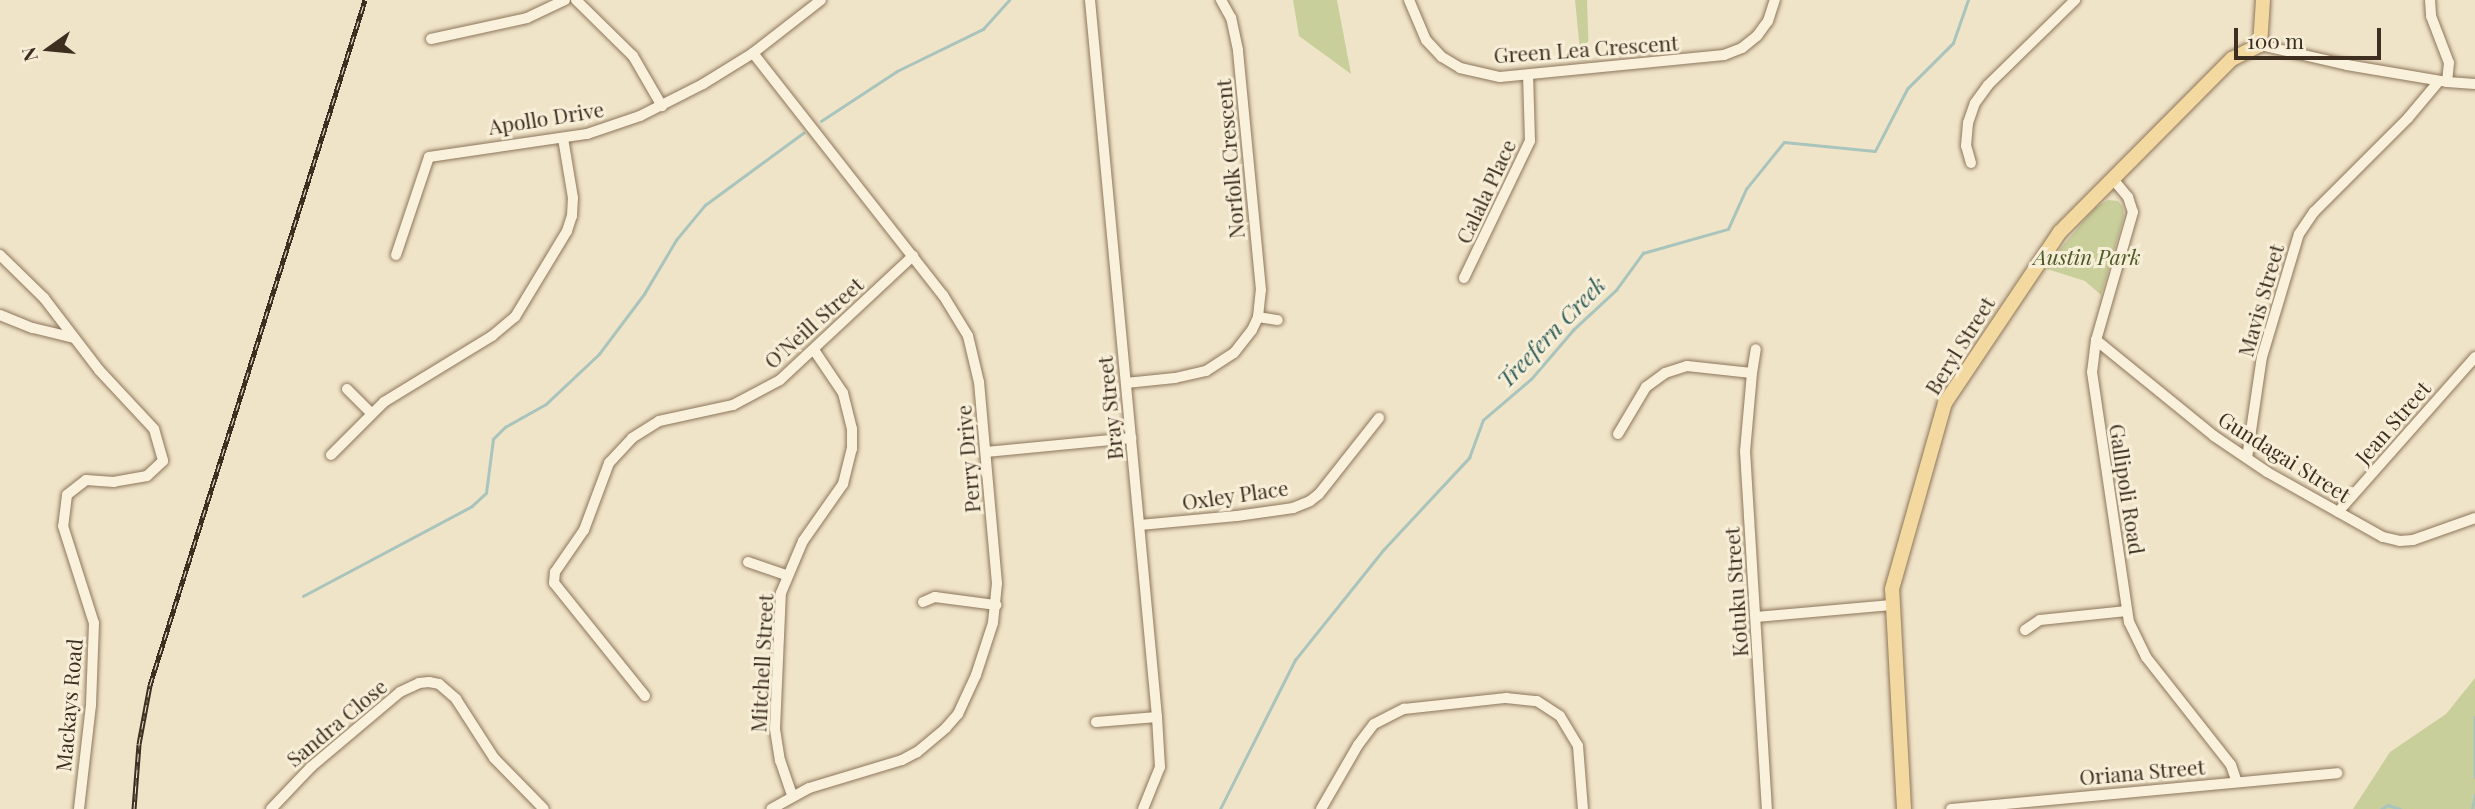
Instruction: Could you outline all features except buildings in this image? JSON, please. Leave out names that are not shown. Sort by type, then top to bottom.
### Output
[{"type":"main road","points":[[2260,45],[2263,0]]},
{"type":"main road","name":"Beryl Street","points":[[1904,809],[1891,604],[1899,560],[1945,403],[2060,232],[2232,59],[2260,45]]},
{"type":"street","points":[[431,39],[527,18],[565,0]]},
{"type":"street","points":[[576,0],[633,56],[662,106]]},
{"type":"street","name":"Apollo Drive","points":[[396,255],[429,156],[499,144],[563,138],[612,127],[662,106],[753,53],[821,0]]},
{"type":"street","name":"Bray Street","points":[[1090,0],[1157,717],[1160,766],[1143,809]]},
{"type":"street","name":"Norfolk Crescent","points":[[1126,383],[1175,378],[1206,371],[1234,353],[1252,330],[1258,317],[1261,290],[1238,50],[1231,18],[1221,0]]},
{"type":"street","name":"Green Lea Crescent","points":[[1409,0],[1426,40],[1451,62],[1480,74],[1500,77],[1724,55],[1742,48],[1757,36],[1768,21],[1775,0]]},
{"type":"street","points":[[1971,163],[1966,146],[1968,123],[1975,103],[1988,85],[2075,0]]},
{"type":"street","points":[[2430,0],[2431,16],[2449,63],[2443,81]]},
{"type":"street","points":[[2260,45],[2443,81],[2475,83]]},
{"type":"street","name":"Perry Drive","points":[[753,53],[943,295],[968,336],[979,382],[996,560],[996,605],[987,643],[968,696],[958,714],[932,742],[902,760],[792,795],[771,809]]},
{"type":"street","name":"Calala Place","points":[[1464,278],[1530,141],[1528,75]]},
{"type":"street","name":"Mavis Street","points":[[2247,458],[2262,357],[2299,234],[2314,212],[2443,81]]},
{"type":"street","points":[[331,456],[372,414],[401,391],[492,336],[515,317],[567,231],[572,216],[573,198],[563,138]]},
{"type":"street","name":"Gallipoli Road","points":[[2112,178],[2128,197],[2133,212],[2096,340],[2092,365],[2127,611],[2132,632],[2146,657],[2231,765],[2237,782]]},
{"type":"street","points":[[0,255],[44,298],[74,338]]},
{"type":"street","name":"O'Neill Street","points":[[645,696],[556,590],[555,572],[580,539],[609,463],[632,438],[646,428],[674,415],[733,405],[755,396],[780,380],[913,256]]},
{"type":"street","points":[[0,315],[74,338]]},
{"type":"street","points":[[1258,317],[1278,320]]},
{"type":"street","name":"Mackays Road","points":[[74,338],[99,370],[155,429],[163,461],[147,476],[114,482],[86,480],[67,495],[63,526],[94,622],[91,705],[79,809]]},
{"type":"street","name":"Gundagai Street","points":[[2096,340],[2214,436],[2384,537],[2400,541],[2475,518]]},
{"type":"street","name":"Kotuku Street","points":[[1756,349],[1745,451],[1768,809]]},
{"type":"street","name":"Mitchell Street","points":[[792,795],[780,761],[775,728],[778,610],[786,575],[803,541],[843,484],[852,449],[851,420],[843,393],[814,350]]},
{"type":"street","name":"Jean Street","points":[[2338,512],[2475,357]]},
{"type":"street","points":[[1618,434],[1646,387],[1665,373],[1687,366],[1752,373]]},
{"type":"street","points":[[347,389],[372,414]]},
{"type":"street","name":"Oxley Place","points":[[1140,525],[1237,516],[1293,508],[1310,501],[1319,494],[1379,418]]},
{"type":"street","points":[[986,452],[1131,438]]},
{"type":"street","points":[[748,562],[786,575]]},
{"type":"street","points":[[923,602],[935,597],[996,605]]},
{"type":"street","points":[[1756,617],[1891,604]]},
{"type":"street","points":[[2025,630],[2040,620],[2127,611]]},
{"type":"street","name":"Sandra Close","points":[[271,809],[329,750],[400,692],[419,683],[429,682],[439,684],[456,699],[494,758],[544,809]]},
{"type":"street","points":[[1321,809],[1358,745],[1374,724],[1404,709],[1506,698],[1537,701],[1560,716],[1578,746],[1583,809]]},
{"type":"street","points":[[1096,722],[1157,717]]},
{"type":"street","name":"Oriana Street","points":[[1951,809],[2337,773]]},
{"type":"green space","points":[[1293,0],[1337,0],[1351,74],[1299,36]]},
{"type":"green space","points":[[1575,0],[1587,0],[1589,60],[1581,61]]},
{"type":"green space","name":"Austin Park","points":[[2108,200],[2118,201],[2123,207],[2124,216],[2101,295],[2085,281],[2044,268],[2095,208]]},
{"type":"green space","points":[[2475,678],[2475,809],[2353,809],[2390,752],[2446,714]]},
{"type":"waterway","points":[[821,121],[897,71],[983,29],[1009,0]]},
{"type":"waterway","name":"Treefern Creek","points":[[1220,809],[1295,660],[1384,549],[1469,458],[1483,420],[1531,379],[1573,330],[1616,290],[1643,253],[1728,229],[1746,189],[1784,142],[1875,151],[1907,89],[1953,43],[1968,0]]},
{"type":"waterway","points":[[303,596],[472,506],[486,493],[493,439],[505,427],[546,404],[599,354],[644,294],[676,240],[705,205],[803,133]]},
{"type":"waterway","points":[[2475,717],[2475,777]]},
{"type":"waterway","points":[[2472,809],[2475,795]]},
{"type":"waterway","points":[[2381,809],[2388,805],[2400,809]]},
{"type":"railway","points":[[134,809],[139,744],[150,685],[365,0]]}]
